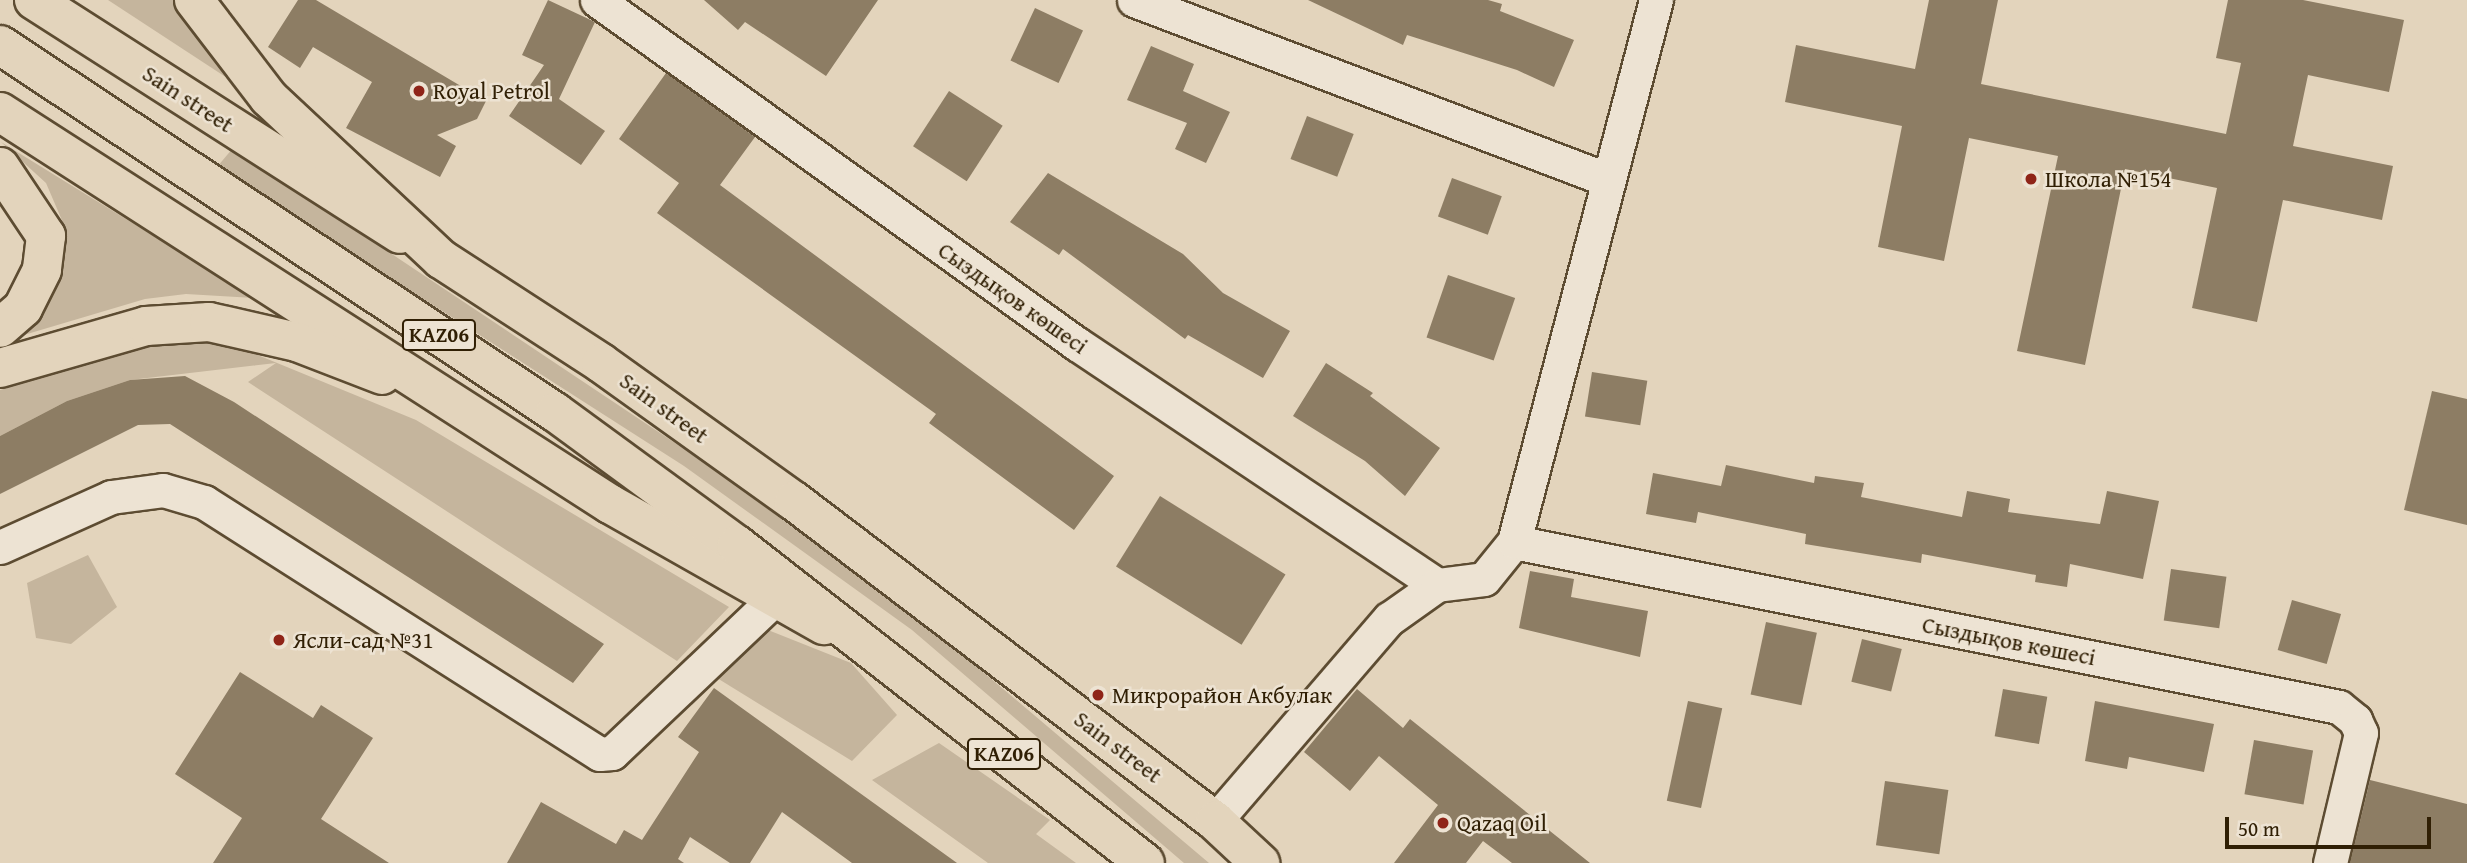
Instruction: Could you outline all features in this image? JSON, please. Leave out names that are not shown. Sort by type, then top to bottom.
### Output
[{"type":"main road","name":"Sain street","points":[[34,0],[601,363],[794,501],[1215,821],[1260,863]]},
{"type":"main road","name":"KАZ06","points":[[194,0],[269,98],[441,259]]},
{"type":"main road","name":"KАZ06","points":[[0,45],[555,412],[737,545],[863,646],[1146,863]]},
{"type":"main road","points":[[0,112],[610,504],[774,599],[863,646]]},
{"type":"main road","points":[[0,167],[46,236],[42,270],[28,298],[0,328]]},
{"type":"main road","points":[[0,368],[146,326],[209,322],[297,342],[479,419]]},
{"type":"street","name":"Сыздықов көшесі","points":[[597,0],[1077,344],[1437,585]]},
{"type":"street","points":[[1134,0],[1606,180]]},
{"type":"street","points":[[1215,821],[1389,619],[1437,585],[1484,579],[1514,542],[1606,180],[1656,0]]},
{"type":"street","points":[[0,547],[111,497],[163,490],[204,502],[600,754],[619,746],[774,599]]},
{"type":"street","name":"Сыздықов көшесі","points":[[1514,542],[2339,707],[2355,720],[2361,733],[2330,863]]},
{"type":"shaded area","points":[[108,0],[173,0],[244,89]]},
{"type":"shaded area","points":[[1,142],[254,298],[186,294],[145,299],[7,340],[40,312],[58,280],[67,232],[46,183]]},
{"type":"shaded area","points":[[233,148],[690,453],[918,617],[1209,863],[1184,863],[912,630],[684,466],[217,167]]},
{"type":"shaded area","points":[[172,339],[233,345],[416,420],[729,607],[677,661],[248,382],[276,363],[130,380],[67,401],[0,436],[0,390]]},
{"type":"shaded area","points":[[88,555],[117,607],[71,644],[36,638],[27,583]]},
{"type":"shaded area","points":[[768,630],[851,663],[897,715],[852,761],[717,678]]},
{"type":"shaded area","points":[[939,743],[1050,820],[1036,834],[1076,863],[988,863],[872,780]]},
{"type":"building","name":"Royal Petrol","points":[[298,0],[316,0],[486,101],[477,119],[437,135],[456,146],[440,177],[346,128],[372,82],[313,47],[300,68],[268,47]]},
{"type":"building","points":[[548,0],[595,22],[559,99],[605,131],[581,165],[509,116],[544,65],[522,55]]},
{"type":"building","points":[[704,0],[878,0],[826,76],[745,22],[738,30]]},
{"type":"building","points":[[1308,0],[1488,0],[1502,4],[1500,11],[1574,40],[1554,87],[1517,70],[1407,35],[1403,45]]},
{"type":"building","points":[[1929,0],[1998,0],[1981,84],[2226,134],[2241,63],[2216,58],[2228,0],[2303,0],[2404,20],[2389,92],[2308,75],[2293,146],[2393,166],[2382,220],[2283,200],[2257,322],[2192,308],[2217,188],[2125,169],[2085,365],[2017,351],[2058,156],[1969,138],[1944,261],[1878,247],[1902,126],[1785,102],[1796,45],[1915,69]]},
{"type":"building","points":[[1035,8],[1083,30],[1059,83],[1010,61]]},
{"type":"building","points":[[1151,46],[1194,64],[1183,91],[1230,112],[1206,163],[1175,149],[1187,123],[1127,100]]},
{"type":"building","points":[[666,73],[755,137],[720,185],[1114,476],[1074,530],[929,423],[936,414],[657,213],[679,183],[619,139]]},
{"type":"building","points":[[949,91],[1003,126],[967,181],[913,146]]},
{"type":"building","points":[[1307,116],[1354,134],[1337,177],[1291,159]]},
{"type":"building","points":[[1048,173],[1183,254],[1223,293],[1290,331],[1263,378],[1188,335],[1185,339],[1063,249],[1059,255],[1010,222]]},
{"type":"building","points":[[1452,178],[1502,196],[1488,235],[1438,217]]},
{"type":"building","points":[[1448,275],[1515,298],[1494,361],[1427,337]]},
{"type":"building","points":[[1326,363],[1373,393],[1370,396],[1440,448],[1405,496],[1365,461],[1293,416]]},
{"type":"building","points":[[1592,372],[1647,381],[1640,425],[1585,416]]},
{"type":"building","points":[[185,376],[234,402],[604,644],[573,683],[170,424],[138,425],[0,494],[0,436],[67,401],[130,380]]},
{"type":"building","points":[[2432,391],[2467,399],[2467,525],[2404,510]]},
{"type":"building","points":[[1726,465],[1814,483],[1815,476],[1864,483],[1861,497],[1962,517],[1967,491],[2010,499],[2008,512],[2100,524],[2107,491],[2159,501],[2143,579],[2070,564],[2067,587],[2035,582],[2036,575],[1922,554],[1921,563],[1805,544],[1806,534],[1698,512],[1696,523],[1646,514],[1653,473],[1721,486]]},
{"type":"building","points":[[1160,496],[1286,574],[1242,645],[1116,566]]},
{"type":"building","points":[[2171,569],[2226,577],[2219,628],[2164,620]]},
{"type":"building","points":[[1530,571],[1574,579],[1571,597],[1648,611],[1640,657],[1519,628]]},
{"type":"building","points":[[2292,600],[2341,614],[2327,664],[2278,650]]},
{"type":"building","points":[[1766,622],[1817,633],[1801,705],[1751,694]]},
{"type":"building","points":[[1862,639],[1902,649],[1891,692],[1851,682]]},
{"type":"building","points":[[240,672],[313,718],[321,705],[373,738],[321,819],[389,863],[213,863],[242,818],[175,774]]},
{"type":"building","points":[[714,688],[957,863],[852,863],[782,812],[750,863],[730,863],[690,837],[678,859],[684,863],[507,863],[541,802],[616,844],[624,830],[642,840],[699,752],[678,737]]},
{"type":"building","points":[[1357,689],[1403,728],[1410,719],[1590,863],[1512,863],[1483,841],[1466,863],[1394,863],[1438,805],[1379,756],[1350,791],[1304,752]]},
{"type":"building","points":[[2003,689],[2047,697],[2039,744],[1995,736]]},
{"type":"building","points":[[1688,701],[1722,708],[1701,808],[1667,801]]},
{"type":"building","points":[[2095,701],[2214,724],[2204,772],[2129,757],[2127,769],[2085,761]]},
{"type":"building","points":[[2254,740],[2313,750],[2304,805],[2244,794]]},
{"type":"building","points":[[2370,780],[2467,804],[2467,863],[2350,863]]},
{"type":"building","points":[[1885,781],[1948,790],[1939,854],[1876,845]]},
{"type":"place","name":"Royal Petrol","points":[[419,91]]},
{"type":"place","name":"Школа №154","points":[[2031,179]]},
{"type":"place","name":"Ясли-сад №31","points":[[279,640]]},
{"type":"place","name":"Микрорайон Акбулак","points":[[1098,695]]},
{"type":"place","name":"Qazaq Oil","points":[[1443,823]]}]
